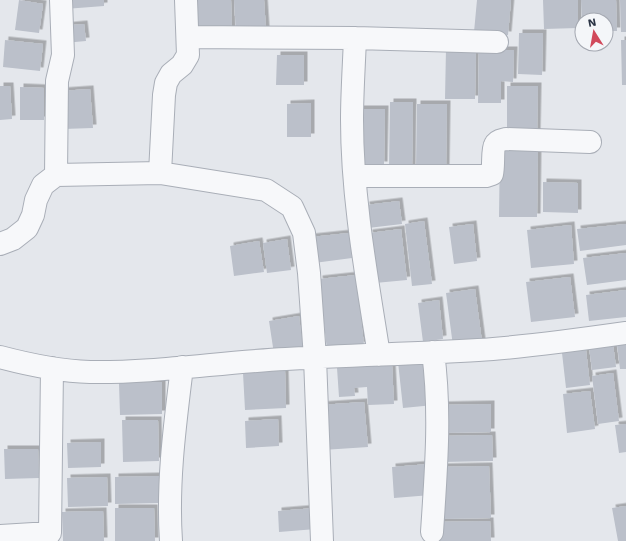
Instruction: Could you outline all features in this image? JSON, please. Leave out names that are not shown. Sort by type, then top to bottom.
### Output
[{"type":"street","points":[[56,175],[57,81],[62,55],[61,0]]},
{"type":"street","points":[[160,173],[166,83],[171,74],[182,65],[188,55],[186,0]]},
{"type":"street","points":[[188,37],[355,38],[497,42]]},
{"type":"street","points":[[355,38],[352,120],[355,176],[358,215],[379,355]]},
{"type":"street","points":[[355,176],[486,176],[492,174],[495,145],[499,141],[506,139],[590,142]]},
{"type":"street","points":[[0,244],[13,239],[27,228],[33,215],[36,200],[43,185],[56,175],[160,173],[266,190],[292,207],[304,233],[315,358],[322,541]]},
{"type":"street","points":[[0,358],[41,367],[90,372],[161,370],[231,362],[480,350],[626,333]]},
{"type":"street","points":[[432,532],[438,434],[437,381],[433,352]]},
{"type":"street","points":[[171,541],[170,524],[173,438],[182,367]]},
{"type":"street","points":[[0,536],[50,533],[52,368]]},
{"type":"building","points":[[19,0],[43,4],[39,33],[15,30]]},
{"type":"building","points":[[64,0],[104,0],[104,6],[65,9]]},
{"type":"building","points":[[192,0],[231,0],[232,31],[193,32]]},
{"type":"building","points":[[234,0],[264,0],[266,30],[236,32]]},
{"type":"building","points":[[477,0],[511,0],[508,35],[474,32]]},
{"type":"building","points":[[543,0],[578,0],[578,12],[574,12],[574,28],[544,29]]},
{"type":"building","points":[[581,0],[616,0],[617,31],[614,31],[614,12],[582,12]]},
{"type":"building","points":[[620,0],[626,0],[626,32],[621,32]]},
{"type":"building","points":[[84,24],[86,41],[64,43],[62,26]]},
{"type":"building","points":[[519,33],[543,33],[542,75],[518,74]]},
{"type":"building","points":[[5,40],[43,44],[40,71],[3,67]]},
{"type":"building","points":[[621,40],[626,40],[626,85],[622,85]]},
{"type":"building","points":[[446,48],[476,49],[475,99],[445,99]]},
{"type":"building","points":[[479,50],[514,50],[513,82],[501,81],[501,103],[478,103]]},
{"type":"building","points":[[277,55],[304,55],[304,85],[276,85]]},
{"type":"building","points":[[0,86],[10,86],[12,119],[0,120]]},
{"type":"building","points":[[507,86],[538,86],[537,134],[507,133]]},
{"type":"building","points":[[20,87],[44,88],[44,120],[20,120]]},
{"type":"building","points":[[90,89],[93,128],[63,129],[61,91]]},
{"type":"building","points":[[390,102],[413,102],[412,169],[389,169]]},
{"type":"building","points":[[311,103],[311,137],[287,137],[287,104]]},
{"type":"building","points":[[417,104],[447,104],[446,168],[416,167]]},
{"type":"building","points":[[359,109],[385,109],[384,165],[358,164]]},
{"type":"building","points":[[500,144],[538,145],[537,217],[499,217]]},
{"type":"building","points":[[543,182],[578,183],[578,213],[543,212]]},
{"type":"building","points":[[399,201],[402,224],[368,228],[366,205]]},
{"type":"building","points":[[424,221],[432,284],[412,286],[405,224]]},
{"type":"building","points":[[473,224],[477,261],[454,264],[449,227]]},
{"type":"building","points":[[626,224],[626,245],[580,251],[577,229]]},
{"type":"building","points":[[571,225],[574,264],[531,268],[527,230]]},
{"type":"building","points":[[401,229],[407,280],[375,283],[369,233]]},
{"type":"building","points":[[349,233],[352,258],[314,263],[311,237]]},
{"type":"building","points":[[287,239],[291,270],[267,273],[263,243]]},
{"type":"building","points":[[259,241],[264,272],[234,276],[230,246]]},
{"type":"building","points":[[626,253],[626,280],[587,285],[583,258]]},
{"type":"building","points":[[356,275],[364,345],[327,350],[319,279]]},
{"type":"building","points":[[570,277],[575,317],[531,322],[526,282]]},
{"type":"building","points":[[475,289],[482,342],[453,346],[446,293]]},
{"type":"building","points":[[626,290],[626,317],[589,321],[586,295]]},
{"type":"building","points":[[439,300],[443,339],[423,342],[418,303]]},
{"type":"building","points":[[299,316],[303,350],[274,354],[269,321]]},
{"type":"building","points":[[626,343],[626,369],[620,369],[617,344]]},
{"type":"building","points":[[613,344],[616,367],[592,370],[589,347]]},
{"type":"building","points":[[586,350],[590,385],[566,388],[562,353]]},
{"type":"building","points":[[429,358],[434,405],[403,408],[398,362]]},
{"type":"building","points":[[392,365],[394,404],[368,405],[367,387],[354,388],[355,396],[339,397],[337,368]]},
{"type":"building","points":[[285,371],[286,408],[245,410],[243,373]]},
{"type":"building","points":[[613,373],[619,421],[598,424],[592,376]]},
{"type":"building","points":[[162,382],[162,414],[120,415],[119,383]]},
{"type":"building","points":[[590,391],[595,429],[567,433],[563,394]]},
{"type":"building","points":[[364,402],[368,447],[323,450],[320,405]]},
{"type":"building","points":[[491,404],[491,432],[443,433],[442,405]]},
{"type":"building","points":[[278,419],[279,446],[246,448],[245,421]]},
{"type":"building","points":[[122,420],[158,420],[159,461],[123,462]]},
{"type":"building","points":[[626,424],[626,452],[619,453],[615,425]]},
{"type":"building","points":[[492,435],[493,461],[443,462],[442,436]]},
{"type":"building","points":[[101,442],[101,467],[68,468],[67,443]]},
{"type":"building","points":[[4,449],[38,449],[39,478],[5,479]]},
{"type":"building","points":[[429,464],[431,495],[394,498],[392,467]]},
{"type":"building","points":[[489,466],[491,518],[441,519],[439,467]]},
{"type":"building","points":[[160,476],[160,503],[115,504],[115,477]]},
{"type":"building","points":[[107,477],[108,506],[68,507],[67,478]]},
{"type":"building","points":[[626,506],[626,541],[618,541],[612,508]]},
{"type":"building","points":[[115,508],[154,508],[155,541],[115,541]]},
{"type":"building","points":[[315,508],[316,529],[279,532],[278,511]]},
{"type":"building","points":[[103,511],[104,541],[63,541],[62,512]]},
{"type":"building","points":[[490,521],[491,541],[437,541],[437,522]]}]
